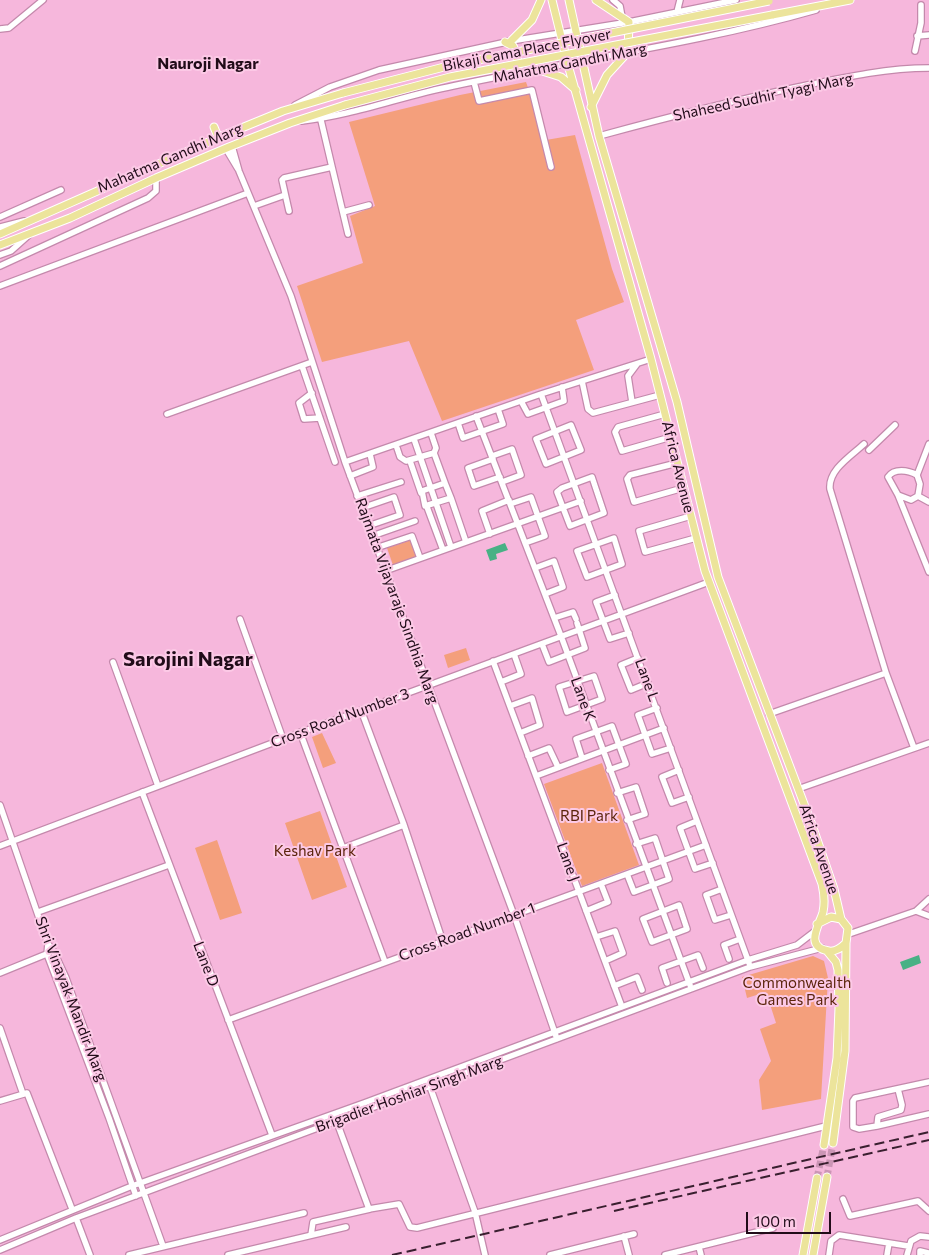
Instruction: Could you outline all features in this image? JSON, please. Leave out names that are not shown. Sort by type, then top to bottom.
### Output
[{"type":"main road","points":[[508,76],[518,69],[518,62],[514,46],[508,41],[532,20],[541,0]]},
{"type":"main road","name":"Africa Avenue","points":[[552,0],[568,65],[651,359],[696,538],[709,582],[822,884],[824,908],[817,924]]},
{"type":"main road","points":[[569,0],[575,30]]},
{"type":"main road","points":[[591,107],[607,75],[628,52],[629,22],[596,0]]},
{"type":"main road","name":"Bikaji Cama Place Flyover","points":[[283,111],[342,93],[448,66],[771,0]]},
{"type":"main road","name":"Bikaji Cama Place Flyover","points":[[321,116],[345,105],[450,77],[848,0]]},
{"type":"main road","name":"Africa Avenue","points":[[575,30],[591,107],[677,402],[718,577],[834,889],[841,920]]},
{"type":"main road","points":[[539,70],[561,77],[576,91]]},
{"type":"main road","name":"Mahatma Gandhi Marg","points":[[0,234],[218,137],[283,111]]},
{"type":"main road","name":"Mahatma Gandhi Marg","points":[[34,232],[70,218],[229,147],[290,123],[321,116]]},
{"type":"main road","points":[[214,127],[218,137]]},
{"type":"main road","points":[[0,245],[34,232]]},
{"type":"main road","points":[[824,1145],[837,1058],[838,970],[836,962],[816,942],[814,932],[817,924],[831,916],[845,923],[849,934],[846,943],[845,1051],[833,1143]]},
{"type":"main road","points":[[824,949],[838,950],[846,943]]},
{"type":"main road","points":[[813,1255],[827,1177]]},
{"type":"main road","points":[[803,1255],[817,1178]]},
{"type":"street","points":[[0,29],[9,28],[44,0]]},
{"type":"street","points":[[613,0],[620,6],[622,17]]},
{"type":"street","points":[[677,12],[680,0]]},
{"type":"street","name":"Mahatma Gandhi Marg","points":[[283,111],[330,88],[379,70],[508,41],[629,22],[736,0]]},
{"type":"street","name":"Mahatma Gandhi Marg","points":[[321,116],[474,82],[568,65],[777,21],[848,0]]},
{"type":"street","points":[[915,51],[921,4]]},
{"type":"street","points":[[917,36],[929,35]]},
{"type":"street","name":"Shaheed Sudhir Tyagi Marg","points":[[599,136],[742,99],[810,84],[886,71],[929,68]]},
{"type":"street","points":[[474,82],[479,101],[532,90],[551,167]]},
{"type":"street","points":[[321,116],[348,234]]},
{"type":"street","name":"Rajmata Vijayaraje Sindhia Marg","points":[[229,147],[291,296],[350,476],[514,915],[557,1040]]},
{"type":"street","points":[[289,211],[282,180],[285,177],[332,167]]},
{"type":"street","points":[[0,266],[148,198],[156,190],[156,178]]},
{"type":"street","points":[[0,217],[61,190]]},
{"type":"street","points":[[0,286],[248,193]]},
{"type":"street","points":[[254,206],[285,196]]},
{"type":"street","points":[[343,212],[368,205]]},
{"type":"street","points":[[0,227],[31,219]]},
{"type":"street","name":"Mahatma Gandhi Marg","points":[[0,255],[11,251],[34,232]]},
{"type":"street","points":[[345,462],[541,394],[651,359]]},
{"type":"street","points":[[166,414],[312,362]]},
{"type":"street","points":[[632,402],[628,376],[637,364]]},
{"type":"street","points":[[302,366],[335,462]]},
{"type":"street","points":[[582,381],[590,412],[660,395]]},
{"type":"street","points":[[522,401],[528,414],[547,409],[564,401],[562,387]]},
{"type":"street","points":[[312,393],[299,403],[304,419],[320,418]]},
{"type":"street","name":"Lane L","points":[[541,394],[750,967]]},
{"type":"street","points":[[458,423],[463,438],[482,432],[503,424],[498,409]]},
{"type":"street","points":[[665,414],[618,427],[615,432],[622,451],[671,437]]},
{"type":"street","name":"Lane K","points":[[476,416],[561,636],[617,793],[691,989]]},
{"type":"street","points":[[569,425],[573,426],[581,450],[565,457],[546,464],[537,442],[538,437],[569,425]]},
{"type":"street","points":[[869,450],[896,425]]},
{"type":"street","points":[[431,432],[436,448],[434,453],[466,542]]},
{"type":"street","points":[[414,438],[451,547]]},
{"type":"street","points":[[864,444],[833,474],[829,481],[830,489],[886,673],[914,748]]},
{"type":"street","points":[[918,496],[920,484],[917,475],[929,444]]},
{"type":"street","points":[[396,445],[402,459],[410,461],[434,453]]},
{"type":"street","points":[[512,450],[521,475],[474,486],[468,468],[492,458],[512,450]]},
{"type":"street","points":[[350,476],[373,467],[370,454]]},
{"type":"street","points":[[410,461],[442,550]]},
{"type":"street","points":[[678,463],[630,476],[627,479],[634,502],[684,488]]},
{"type":"street","points":[[917,475],[902,471],[889,474],[888,480],[898,496],[929,572]]},
{"type":"street","points":[[590,477],[593,478],[604,513],[569,526],[556,492],[574,484],[590,477]]},
{"type":"street","points":[[358,496],[401,482]]},
{"type":"street","points":[[421,493],[445,483]]},
{"type":"street","points":[[490,534],[482,511],[530,496],[545,536],[525,543]]},
{"type":"street","points":[[898,496],[911,500],[918,496]]},
{"type":"street","points":[[918,496],[929,502]]},
{"type":"street","points":[[362,508],[394,497],[400,515],[368,526]]},
{"type":"street","points":[[427,507],[450,498]]},
{"type":"street","points":[[385,571],[581,501]]},
{"type":"street","points":[[691,516],[639,531],[645,552],[696,538]]},
{"type":"street","points":[[372,536],[415,521]]},
{"type":"street","points":[[376,548],[412,536],[420,558]]},
{"type":"street","points":[[614,538],[622,564],[606,570],[587,577],[577,551],[614,538]]},
{"type":"street","points":[[535,568],[554,561],[563,587],[545,594]]},
{"type":"street","name":"Cross Road Number 3","points":[[0,846],[300,732],[709,582]]},
{"type":"street","points":[[615,596],[596,602],[603,621],[610,639],[629,633]]},
{"type":"street","points":[[542,644],[549,662],[585,648],[573,612],[554,618]]},
{"type":"street","points":[[240,619],[283,739]]},
{"type":"street","points":[[501,682],[522,674],[514,654]]},
{"type":"street","points":[[638,658],[621,665],[631,690],[648,683]]},
{"type":"street","points":[[113,662],[158,786]]},
{"type":"street","name":"Lane J","points":[[493,662],[622,1007]]},
{"type":"street","points":[[769,714],[886,673]]},
{"type":"street","points":[[594,676],[602,699],[586,706],[567,712],[559,687],[594,676]]},
{"type":"street","points":[[510,706],[532,698],[540,725],[520,733]]},
{"type":"street","points":[[657,708],[638,716],[652,754],[671,748]]},
{"type":"street","points":[[361,710],[404,825],[443,942]]},
{"type":"street","points":[[582,758],[576,740],[612,726],[626,764],[609,770]]},
{"type":"street","points":[[536,776],[664,728]]},
{"type":"street","points":[[300,732],[385,962]]},
{"type":"street","points":[[798,789],[929,743]]},
{"type":"street","points":[[528,756],[549,748],[558,767]]},
{"type":"street","points":[[679,770],[662,777],[672,803],[689,798]]},
{"type":"street","points":[[617,793],[636,787],[645,814],[627,820]]},
{"type":"street","name":"Lane D","points":[[142,792],[272,1135]]},
{"type":"street","name":"Shri Vinayak Mandir Marg","points":[[0,805],[48,944],[54,952],[86,1033],[135,1184],[163,1246]]},
{"type":"street","points":[[697,821],[680,828],[696,869],[713,863]]},
{"type":"street","points":[[344,848],[404,825]]},
{"type":"street","points":[[627,874],[634,892],[669,879],[655,838],[636,844]]},
{"type":"street","name":"Cross Road Number 1","points":[[228,1020],[706,845]]},
{"type":"street","points":[[38,912],[169,865]]},
{"type":"street","points":[[586,911],[608,902],[601,884]]},
{"type":"street","points":[[722,889],[706,895],[715,920],[731,915]]},
{"type":"street","points":[[849,934],[916,911],[929,900]]},
{"type":"street","points":[[679,905],[687,929],[652,942],[643,919],[661,911],[679,905]]},
{"type":"street","points":[[916,911],[929,916]]},
{"type":"street","points":[[596,938],[615,931],[623,954],[605,961]]},
{"type":"street","name":"Brigadier Hoshiar Singh Marg","points":[[0,1240],[135,1184],[334,1113],[748,960],[797,945],[814,932]]},
{"type":"street","points":[[729,959],[724,945],[740,939]]},
{"type":"street","points":[[48,944],[47,954],[135,1184]]},
{"type":"street","name":"Brigadier Hoshiar Singh Marg","points":[[0,1250],[139,1194],[750,967],[824,949]]},
{"type":"street","points":[[0,973],[54,952]]},
{"type":"street","points":[[667,983],[662,968],[698,955],[703,968]]},
{"type":"street","points":[[614,986],[637,978],[642,990]]},
{"type":"street","points":[[0,1028],[23,1094]]},
{"type":"street","points":[[427,1079],[474,1212],[484,1255]]},
{"type":"street","points":[[929,1082],[855,1098],[853,1101],[853,1127],[859,1129],[877,1126],[929,1114]]},
{"type":"street","points":[[877,1126],[878,1117],[902,1108],[898,1089]]},
{"type":"street","points":[[0,1101],[27,1093],[72,1209]]},
{"type":"street","points":[[334,1113],[370,1209]]},
{"type":"street","points":[[311,1235],[314,1222],[399,1204],[406,1223],[410,1227],[417,1228],[474,1212],[826,1126]]},
{"type":"street","points":[[843,1199],[850,1216],[918,1201],[929,1211]]},
{"type":"street","points":[[129,1255],[304,1213]]},
{"type":"street","points":[[76,1218],[90,1255]]},
{"type":"street","points":[[228,1255],[346,1227]]},
{"type":"street","points":[[665,1255],[773,1228]]},
{"type":"street","points":[[550,1255],[634,1234]]},
{"type":"street","points":[[829,1255],[831,1241],[839,1235],[908,1246]]},
{"type":"street","points":[[624,1236],[629,1255]]},
{"type":"street","points":[[907,1255],[908,1246],[915,1238],[929,1237]]},
{"type":"street","points":[[887,1255],[889,1243]]},
{"type":"street","points":[[699,1247],[701,1255]]},
{"type":"street","points":[[920,1255],[920,1251],[929,1253]]},
{"type":"green space","points":[[526,82],[546,140],[575,135],[612,269],[624,302],[576,320],[594,370],[442,421],[409,341],[322,362],[297,286],[363,263],[350,216],[375,206],[349,122],[460,95]]},
{"type":"green space","points":[[411,540],[417,557],[393,565],[387,548]]},
{"type":"green space","points":[[466,648],[470,660],[448,668],[444,655]]},
{"type":"green space","points":[[322,733],[336,763],[323,768],[312,737]]},
{"type":"green space","name":"RBI Park","points":[[602,763],[639,865],[582,886],[544,784]]},
{"type":"green space","name":"Keshav Park","points":[[320,811],[347,887],[312,900],[285,823]]},
{"type":"green space","points":[[217,840],[242,913],[220,920],[195,848]]},
{"type":"green space","name":"Commonwealth Games Park","points":[[813,956],[824,961],[828,978],[821,1099],[762,1110],[759,1080],[771,1061],[760,1029],[776,1023],[766,992],[747,998],[742,977]]},
{"type":"shaded area","points":[[505,543],[508,550],[496,554],[497,559],[490,561],[486,550]]},
{"type":"shaded area","points":[[919,955],[921,963],[903,970],[900,962]]},
{"type":"tunnel","points":[[827,1177],[833,1143]]},
{"type":"tunnel","points":[[817,1178],[824,1145]]},
{"type":"railway","points":[[392,1255],[929,1132]]},
{"type":"railway","points":[[614,1211],[929,1140]]},
{"type":"district","name":"Nauroji Nagar","points":[[208,64]]},
{"type":"district","name":"Sarojini Nagar","points":[[188,659]]}]
